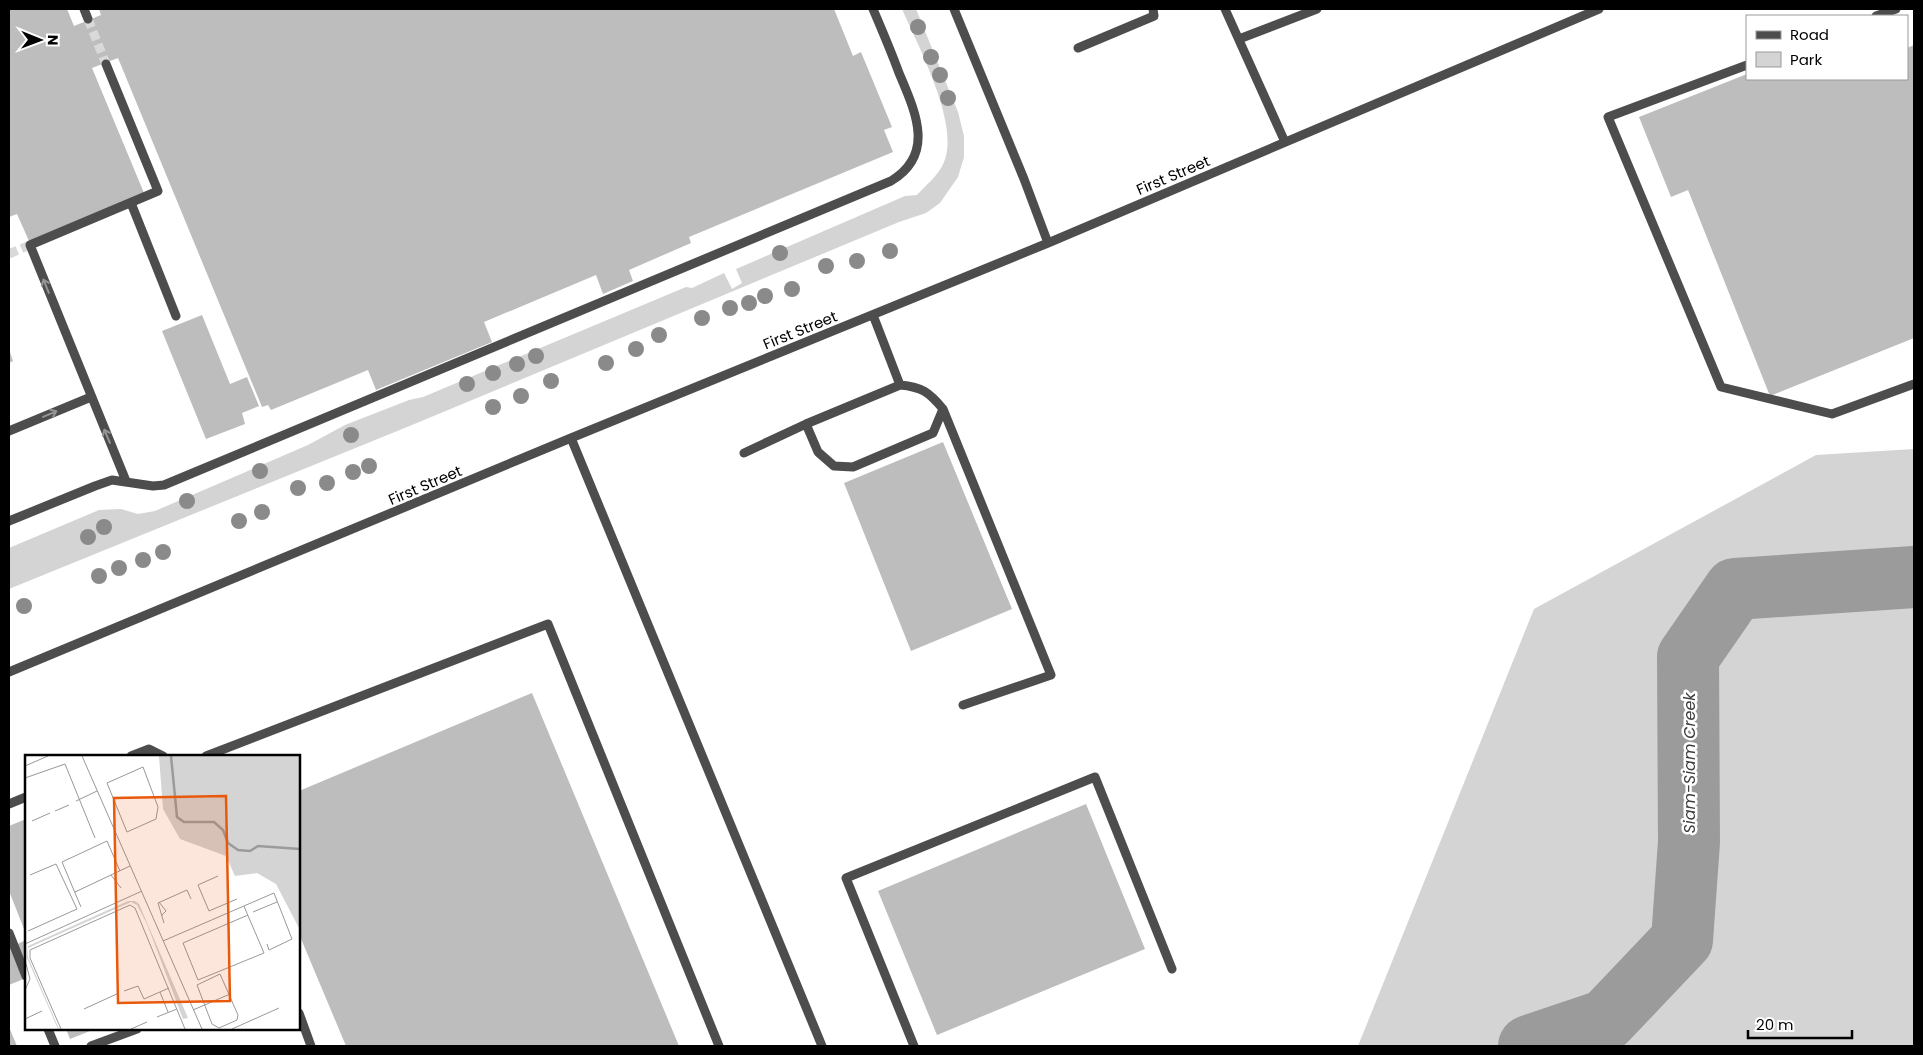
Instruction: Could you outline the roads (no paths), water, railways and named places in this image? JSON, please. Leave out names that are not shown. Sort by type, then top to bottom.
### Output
[{"type":"street","points":[[84,9],[88,19]]},
{"type":"street","points":[[9,521],[112,480],[153,486],[172,481],[855,197],[901,175],[915,157],[918,143],[917,119],[873,9]]},
{"type":"street","points":[[954,9],[1024,179],[1048,243]]},
{"type":"street","points":[[1078,48],[1154,16],[1153,9]]},
{"type":"street","points":[[1225,9],[1285,142]]},
{"type":"street","points":[[1239,39],[1317,9]]},
{"type":"street","name":"First Street","points":[[9,672],[571,438],[1048,243],[1599,9]]},
{"type":"street","points":[[1879,15],[1896,9]]},
{"type":"street","points":[[106,64],[158,191],[30,245],[126,481]]},
{"type":"street","points":[[1746,65],[1608,117],[1721,387],[1832,414],[1914,384]]},
{"type":"street","points":[[131,203],[176,316]]},
{"type":"street","points":[[873,315],[900,385]]},
{"type":"street","points":[[744,453],[806,424],[900,385],[914,386],[930,393],[943,409],[1051,675],[964,705]]},
{"type":"street","points":[[9,431],[91,397]]},
{"type":"street","points":[[806,424],[818,452],[834,466],[853,468],[933,432],[943,409]]},
{"type":"street","points":[[571,438],[822,1046]]},
{"type":"street","points":[[209,755],[548,624],[719,1046]]},
{"type":"street","points":[[134,755],[149,749],[160,755]]},
{"type":"street","points":[[914,1046],[846,878],[1095,777],[1172,969]]},
{"type":"street","points":[[9,804],[25,797]]},
{"type":"street","points":[[9,933],[25,973]]},
{"type":"street","points":[[300,1016],[311,1046]]},
{"type":"street","points":[[48,1030],[55,1046]]},
{"type":"street","points":[[91,1046],[134,1030]]},
{"type":"waterway","name":"Siam-Siam Creek","points":[[1529,1046],[1606,1020],[1682,940],[1689,842],[1688,657],[1735,589],[1914,577]]},
{"type":"tunnel","points":[[88,19],[106,64]]},
{"type":"tunnel","points":[[9,254],[30,245]]}]
